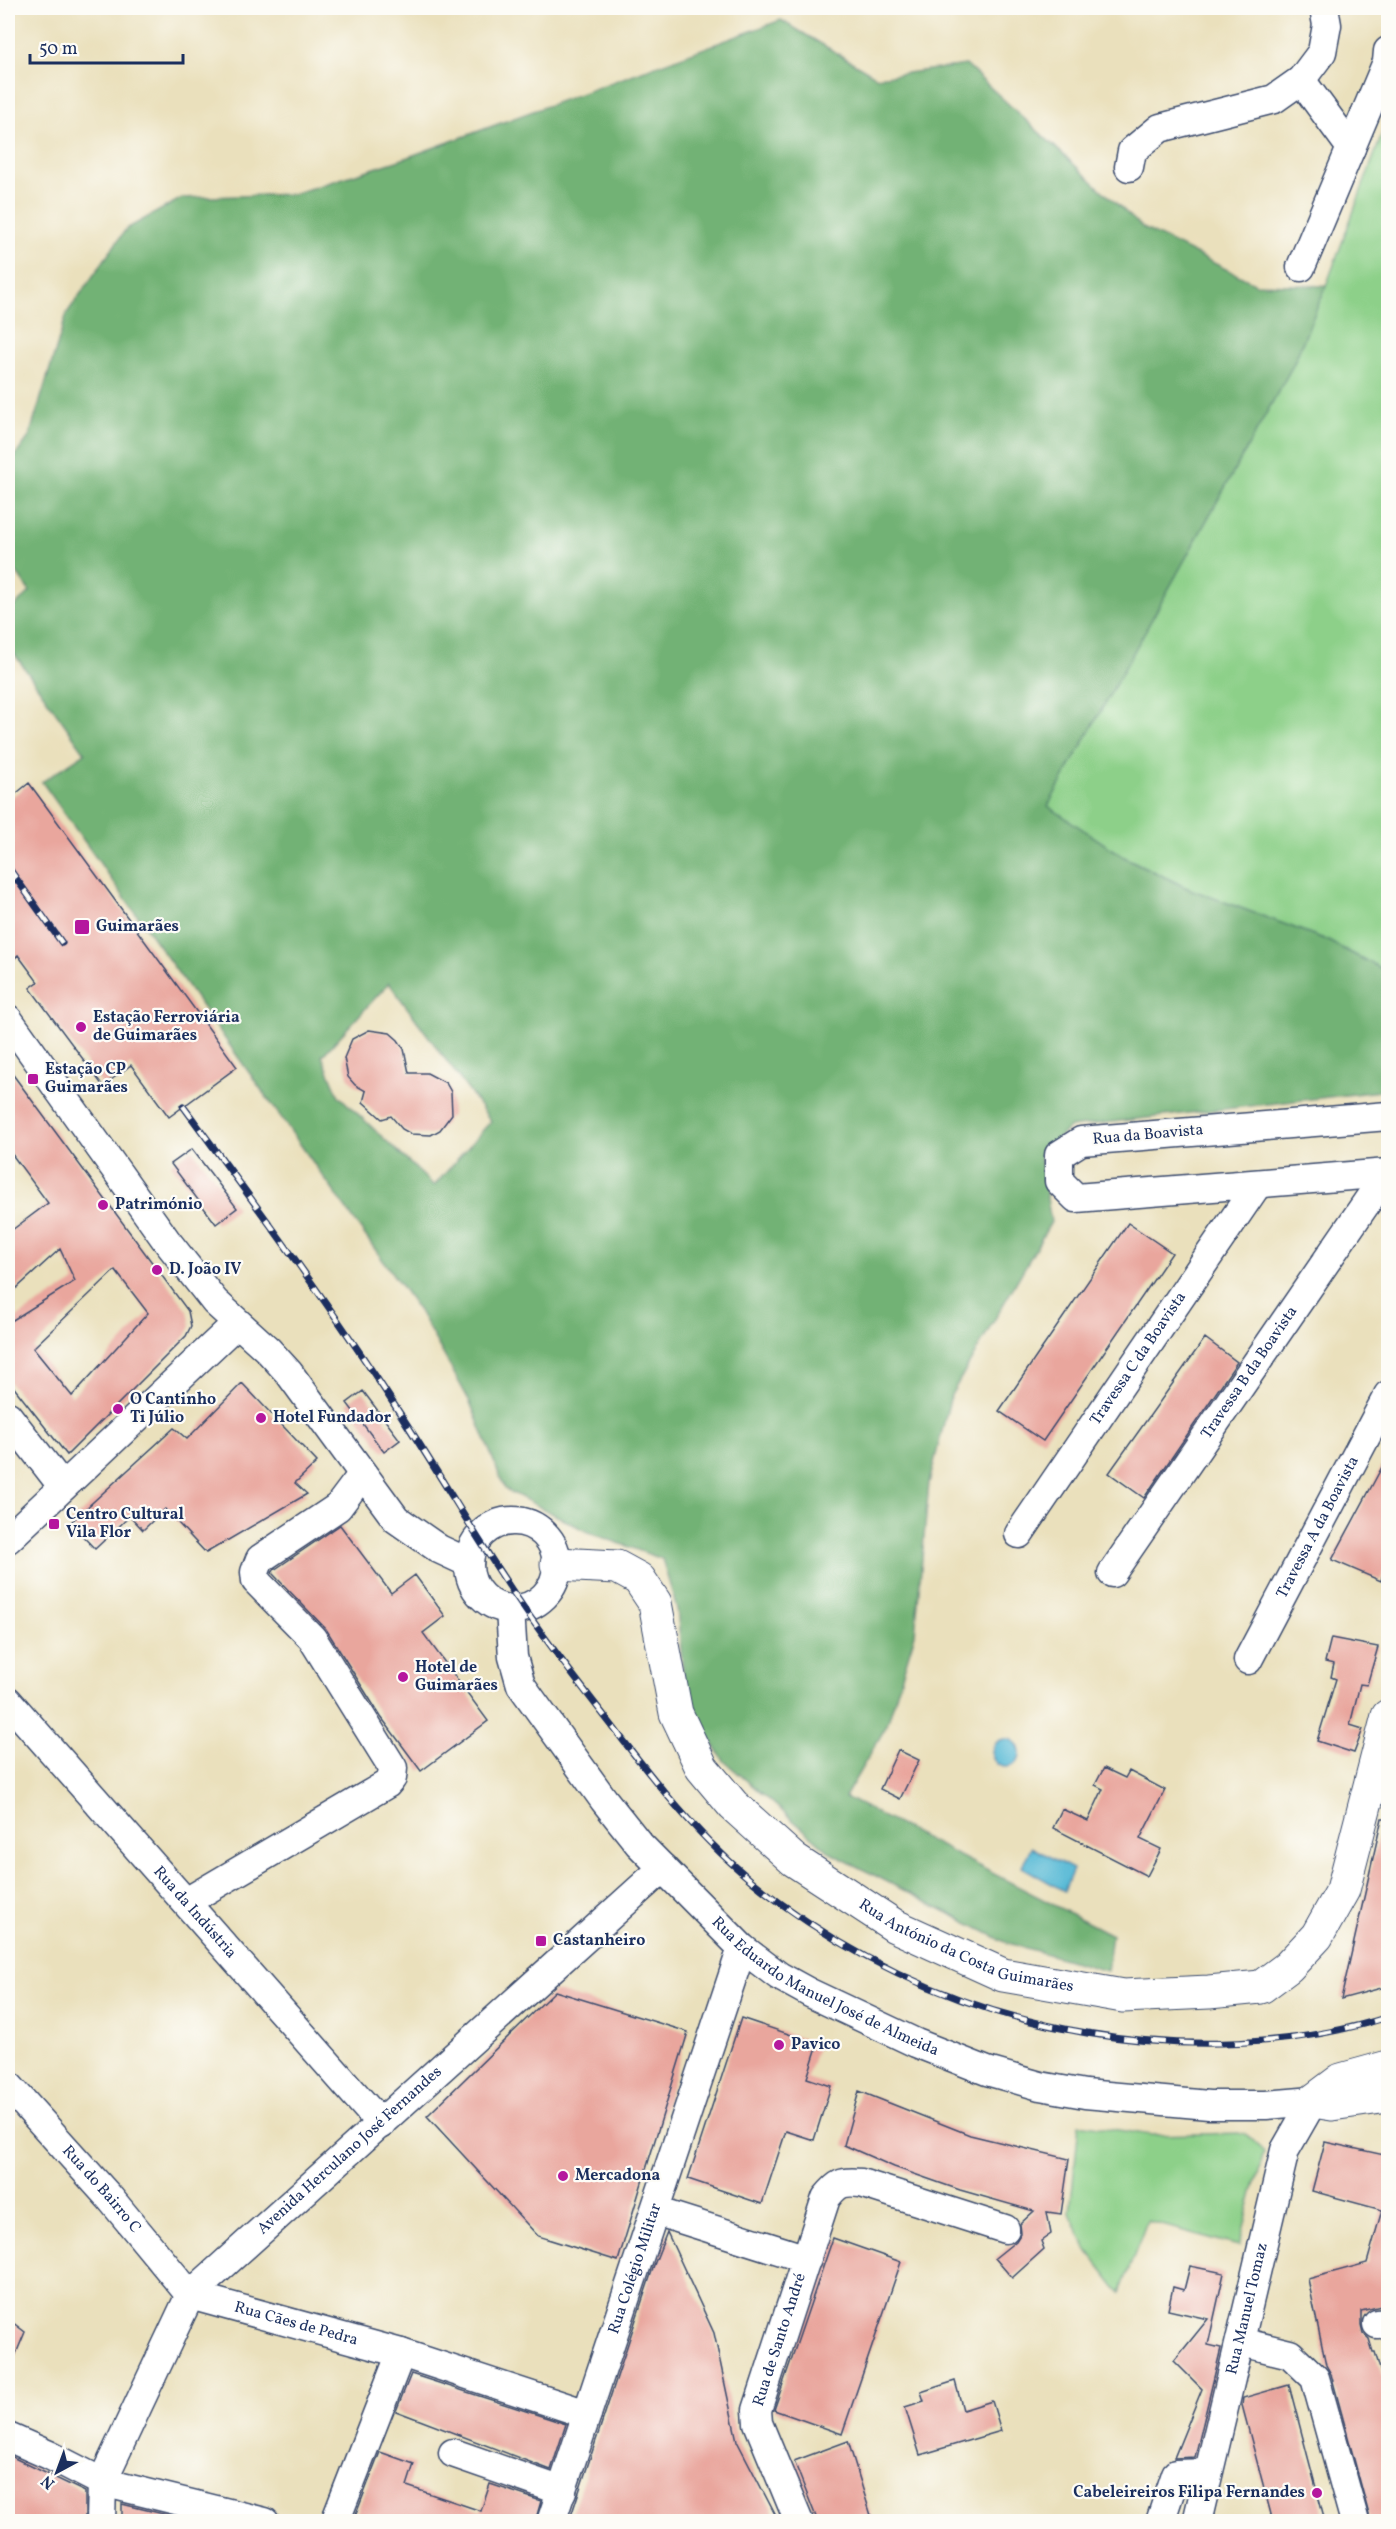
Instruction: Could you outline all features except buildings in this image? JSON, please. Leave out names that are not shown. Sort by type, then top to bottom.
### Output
[{"type":"main road","name":"Rua António da Costa Guimarães","points":[[557,1564],[616,1567],[639,1579],[656,1603],[676,1713],[702,1768],[733,1805],[794,1860],[895,1926],[1003,1975],[1123,1996],[1261,1987],[1288,1967],[1317,1936],[1343,1890],[1389,1716]]},
{"type":"main road","points":[[1313,2102],[1341,2080],[1389,2067]]},
{"type":"main road","points":[[1313,2102],[1389,2084]]},
{"type":"main road","points":[[1313,2102],[1332,2104],[1389,2096]]},
{"type":"street","points":[[1129,167],[1132,151],[1160,128],[1274,99],[1301,81],[1322,52],[1327,25],[1324,8]]},
{"type":"street","points":[[1301,267],[1387,62],[1389,51]]},
{"type":"street","points":[[1301,81],[1351,148]]},
{"type":"street","points":[[8,1019],[166,1240],[215,1302],[290,1373],[396,1519],[439,1549],[469,1563]]},
{"type":"street","name":"Rua da Boavista","points":[[1388,1173],[1076,1198],[1059,1181],[1059,1155],[1081,1141],[1389,1116]]},
{"type":"street","name":"Travessa B da Boavista","points":[[1112,1573],[1388,1173]]},
{"type":"street","name":"Travessa C da Boavista","points":[[1019,1534],[1257,1185]]},
{"type":"street","points":[[8,1527],[60,1484],[237,1323]]},
{"type":"street","name":"Travessa A da Boavista","points":[[1248,1660],[1389,1395]]},
{"type":"street","points":[[8,1416],[60,1484]]},
{"type":"street","points":[[186,1902],[387,1784],[392,1778],[393,1768],[312,1638],[256,1581],[255,1572],[260,1559],[338,1507],[362,1475]]},
{"type":"street","points":[[8,1539],[60,1484]]},
{"type":"street","points":[[512,1521],[535,1527],[548,1539],[553,1547],[557,1564],[554,1580],[547,1593],[534,1604],[510,1609],[493,1604],[479,1593],[470,1575],[469,1563],[471,1553],[482,1533],[495,1525],[512,1521]]},
{"type":"street","name":"Rua Eduardo Manuel José de Almeida","points":[[510,1609],[513,1657],[521,1685],[604,1800],[639,1844],[742,1948],[779,1976],[906,2038],[987,2071],[1040,2086],[1084,2094],[1209,2105],[1313,2102]]},
{"type":"street","name":"Rua da Indústria","points":[[8,1701],[381,2124]]},
{"type":"street","name":"Avenida Herculano José Fernandes","points":[[102,2482],[190,2295],[663,1868]]},
{"type":"street","name":"Rua Colégio Militar","points":[[551,2522],[742,1948]]},
{"type":"street","name":"Rua do Bairro C","points":[[8,2085],[109,2197],[190,2295]]},
{"type":"street","name":"Rua Manuel Tomaz","points":[[1197,2522],[1285,2150],[1313,2102]]},
{"type":"street","name":"Rua de Santo André","points":[[799,2522],[758,2423],[757,2410],[826,2198],[836,2186],[849,2181],[861,2182],[1005,2229]]},
{"type":"street","name":"Rua de Santo André","points":[[655,2211],[807,2259]]},
{"type":"street","name":"Rua Cães de Pedra","points":[[190,2295],[401,2353],[587,2414]]},
{"type":"street","points":[[1241,2342],[1290,2354],[1315,2378],[1355,2522]]},
{"type":"street","points":[[335,2522],[401,2353]]},
{"type":"street","points":[[8,2437],[102,2482],[265,2522]]},
{"type":"street","points":[[453,2453],[562,2491]]},
{"type":"street","points":[[1160,2522],[1176,2474],[1208,2473]]},
{"type":"street","points":[[101,2522],[102,2482]]},
{"type":"green space","points":[[781,20],[877,77],[966,65],[1143,228],[1256,284],[1326,286],[1293,365],[1048,806],[1124,857],[1187,888],[1324,939],[1388,972],[1388,1090],[1070,1127],[1040,1156],[1051,1222],[951,1395],[929,1483],[915,1634],[887,1725],[845,1797],[1112,1935],[1107,1971],[1005,1942],[831,1853],[724,1761],[686,1702],[677,1609],[662,1559],[588,1532],[505,1489],[470,1402],[419,1311],[42,782],[85,753],[8,645],[8,612],[30,592],[8,560],[8,466],[29,437],[67,313],[126,229],[182,198],[293,194],[400,160]],"holes":[[[389,983],[491,1121],[434,1186],[339,1096],[322,1056]]]},
{"type":"green space","points":[[1388,118],[1388,972],[1324,939],[1187,888],[1124,857],[1047,806],[1293,365],[1326,286]]},
{"type":"green space","points":[[1079,2124],[1151,2135],[1245,2133],[1264,2151],[1239,2246],[1147,2221],[1120,2293],[1086,2249],[1070,2213]]},
{"type":"water","points":[[1006,1739],[1016,1743],[1020,1753],[1016,1763],[1006,1767],[996,1763],[992,1753],[996,1743]]},
{"type":"water","points":[[1031,1847],[1073,1869],[1064,1891],[1022,1867]]},
{"type":"railway","points":[[8,867],[62,943]]},
{"type":"railway","points":[[183,1106],[372,1370],[509,1586],[556,1653],[667,1796],[731,1863],[779,1902],[850,1948],[926,1986],[1005,2014],[1087,2033],[1162,2042],[1239,2043],[1315,2035],[1388,2017]]},
{"type":"place","name":"Guimarães","points":[[82,927]]},
{"type":"place","name":"Estação Ferroviária de Guimarães","points":[[81,1027]]},
{"type":"place","name":"Estação CP Guimarães","points":[[33,1079]]},
{"type":"place","name":"Património","points":[[103,1205]]},
{"type":"place","name":"D. João IV","points":[[157,1270]]},
{"type":"place","name":"O Cantinho Ti Júlio","points":[[118,1409]]},
{"type":"place","name":"Hotel Fundador","points":[[261,1418]]},
{"type":"place","name":"Centro Cultural Vila Flor","points":[[54,1524]]},
{"type":"place","name":"Hotel de Guimarães","points":[[403,1677]]},
{"type":"place","name":"Castanheiro","points":[[541,1941]]},
{"type":"place","name":"Pavico","points":[[779,2045]]},
{"type":"place","name":"Mercadona","points":[[563,2176]]},
{"type":"place","name":"Cabeleireiros Filipa Fernandes","points":[[1317,2493]]}]
